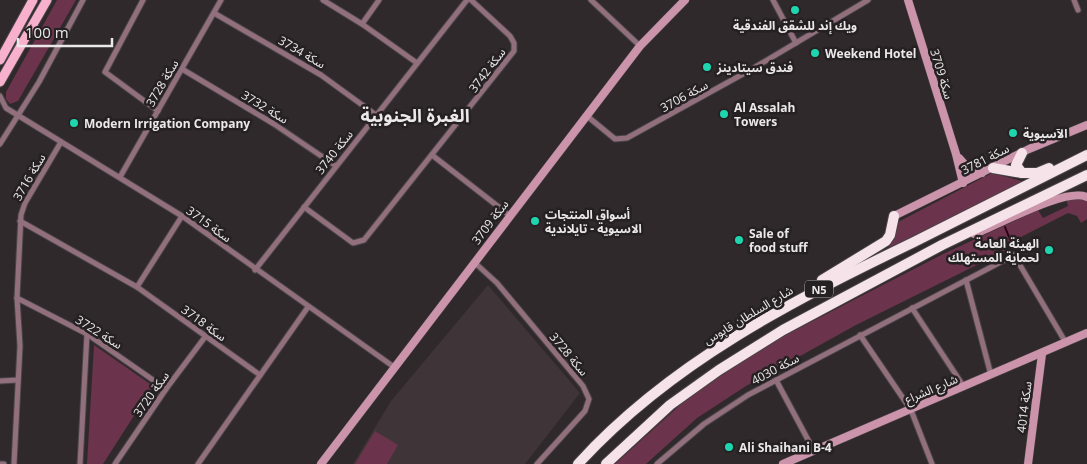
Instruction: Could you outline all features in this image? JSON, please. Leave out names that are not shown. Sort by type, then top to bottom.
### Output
[{"type":"highway","points":[[1022,153],[1016,165],[1022,173]]},
{"type":"highway","points":[[993,168],[1022,173],[1037,173],[1087,154]]},
{"type":"highway","name":"شارع السلطان قابوس","points":[[578,464],[624,417],[650,395],[697,360],[754,323],[831,282],[1087,154]]},
{"type":"highway","name":"N5","points":[[606,464],[670,405],[719,370],[784,330],[942,245],[1087,175]]},
{"type":"highway","points":[[754,323],[886,241],[890,235],[894,216]]},
{"type":"main road","points":[[0,60],[33,0]]},
{"type":"main road","points":[[0,82],[47,0]]},
{"type":"street","points":[[0,144],[84,0]]},
{"type":"street","points":[[143,0],[105,72],[158,111]]},
{"type":"street","name":"سكة 3728","points":[[120,177],[221,0]]},
{"type":"street","points":[[323,0],[362,24],[417,63]]},
{"type":"street","points":[[362,24],[379,0]]},
{"type":"street","name":"سكة 3740","points":[[255,270],[467,0]]},
{"type":"street","name":"سكة 3742","points":[[304,207],[353,243],[364,240],[514,51],[514,43],[510,36],[470,0]]},
{"type":"street","points":[[591,0],[640,46]]},
{"type":"street","name":"سكة 3709","points":[[321,464],[509,215],[640,46],[685,0]]},
{"type":"street","points":[[772,0],[796,43]]},
{"type":"street","name":"سكة 3706","points":[[587,116],[615,139],[627,138],[796,43],[868,0]]},
{"type":"street","name":"سكة 3709","points":[[908,0],[956,154],[963,183]]},
{"type":"street","points":[[1074,0],[1078,10]]},
{"type":"street","name":"سكة 3734","points":[[214,13],[321,75],[376,115]]},
{"type":"street","name":"سكة 3732","points":[[182,69],[274,124],[336,166]]},
{"type":"street","name":"سكة 3715","points":[[0,96],[3,109],[18,116],[182,216],[255,270],[394,367]]},
{"type":"street","name":"سكة 3781","points":[[894,216],[1022,153],[1087,125]]},
{"type":"street","name":"سكة 3716","points":[[14,464],[20,346],[17,298],[20,221],[25,203],[61,142]]},
{"type":"street","points":[[956,154],[967,167],[982,173]]},
{"type":"street","points":[[432,155],[509,215]]},
{"type":"street","points":[[942,245],[994,227],[1062,196],[1080,194],[1087,197]]},
{"type":"street","points":[[137,287],[182,216]]},
{"type":"street","name":"سكة 3718","points":[[20,221],[137,287],[260,375]]},
{"type":"street","name":"سكة 4030","points":[[657,464],[717,415],[776,380],[1014,255],[1066,343]]},
{"type":"street","name":"سكة 3728","points":[[474,262],[509,297],[583,386],[589,399],[585,411],[537,464]]},
{"type":"street","points":[[966,280],[991,376]]},
{"type":"street","name":"سكة 3722","points":[[17,298],[87,334],[166,389]]},
{"type":"street","points":[[198,464],[308,307]]},
{"type":"street","points":[[912,308],[964,387]]},
{"type":"street","name":"شارع الشراع","points":[[783,464],[1087,333]]},
{"type":"street","points":[[80,464],[87,334]]},
{"type":"street","points":[[860,335],[911,410],[932,464]]},
{"type":"street","name":"سكة 3720","points":[[115,464],[166,389],[205,337]]},
{"type":"street","name":"سكة 4014","points":[[1028,464],[1042,354]]},
{"type":"street","points":[[0,381],[18,380]]},
{"type":"street","points":[[776,380],[814,451]]},
{"type":"shaded area","points":[[57,0],[76,0],[18,101],[10,104],[6,99],[6,92]]},
{"type":"shaded area","points":[[992,173],[1025,182],[889,248],[898,222]]},
{"type":"shaded area","points":[[1066,198],[1087,199],[1087,219],[1081,223],[1077,216],[1068,213],[1007,244],[1007,250],[856,325],[746,386],[697,418],[646,464],[615,464],[690,396],[774,341],[943,254],[1038,210],[1043,218],[1068,206]]},
{"type":"shaded area","points":[[488,285],[580,393],[525,464],[353,464],[391,401]]},
{"type":"shaded area","points":[[94,345],[153,386],[103,464],[87,464]]},
{"type":"shaded area","points":[[375,431],[398,445],[387,464],[355,464]]},
{"type":"waterway","points":[[1005,227],[1009,237],[1014,239]]},
{"type":"place","name":"ويك إند للشقق الفندقية","points":[[795,10]]},
{"type":"place","name":"Weekend Hotel","points":[[815,53]]},
{"type":"place","name":"فندق سيتادينز","points":[[707,67]]},
{"type":"place","name":"Al Assalah Towers","points":[[724,114]]},
{"type":"place","name":"Modern Irrigation Company","points":[[74,123]]},
{"type":"place","name":"الآسيوية","points":[[1013,133]]},
{"type":"place","name":"أسواق المنتجات الاسيوية - تايلاندية","points":[[535,221]]},
{"type":"place","name":"Sale of food stuff","points":[[739,240]]},
{"type":"place","name":"الهيئة العامة لحماية المستهلك","points":[[1049,250]]},
{"type":"place","name":"Ali Shaihani B-4","points":[[729,447]]},
{"type":"district","name":"الغبرة الجنوبية","points":[[415,115]]}]
